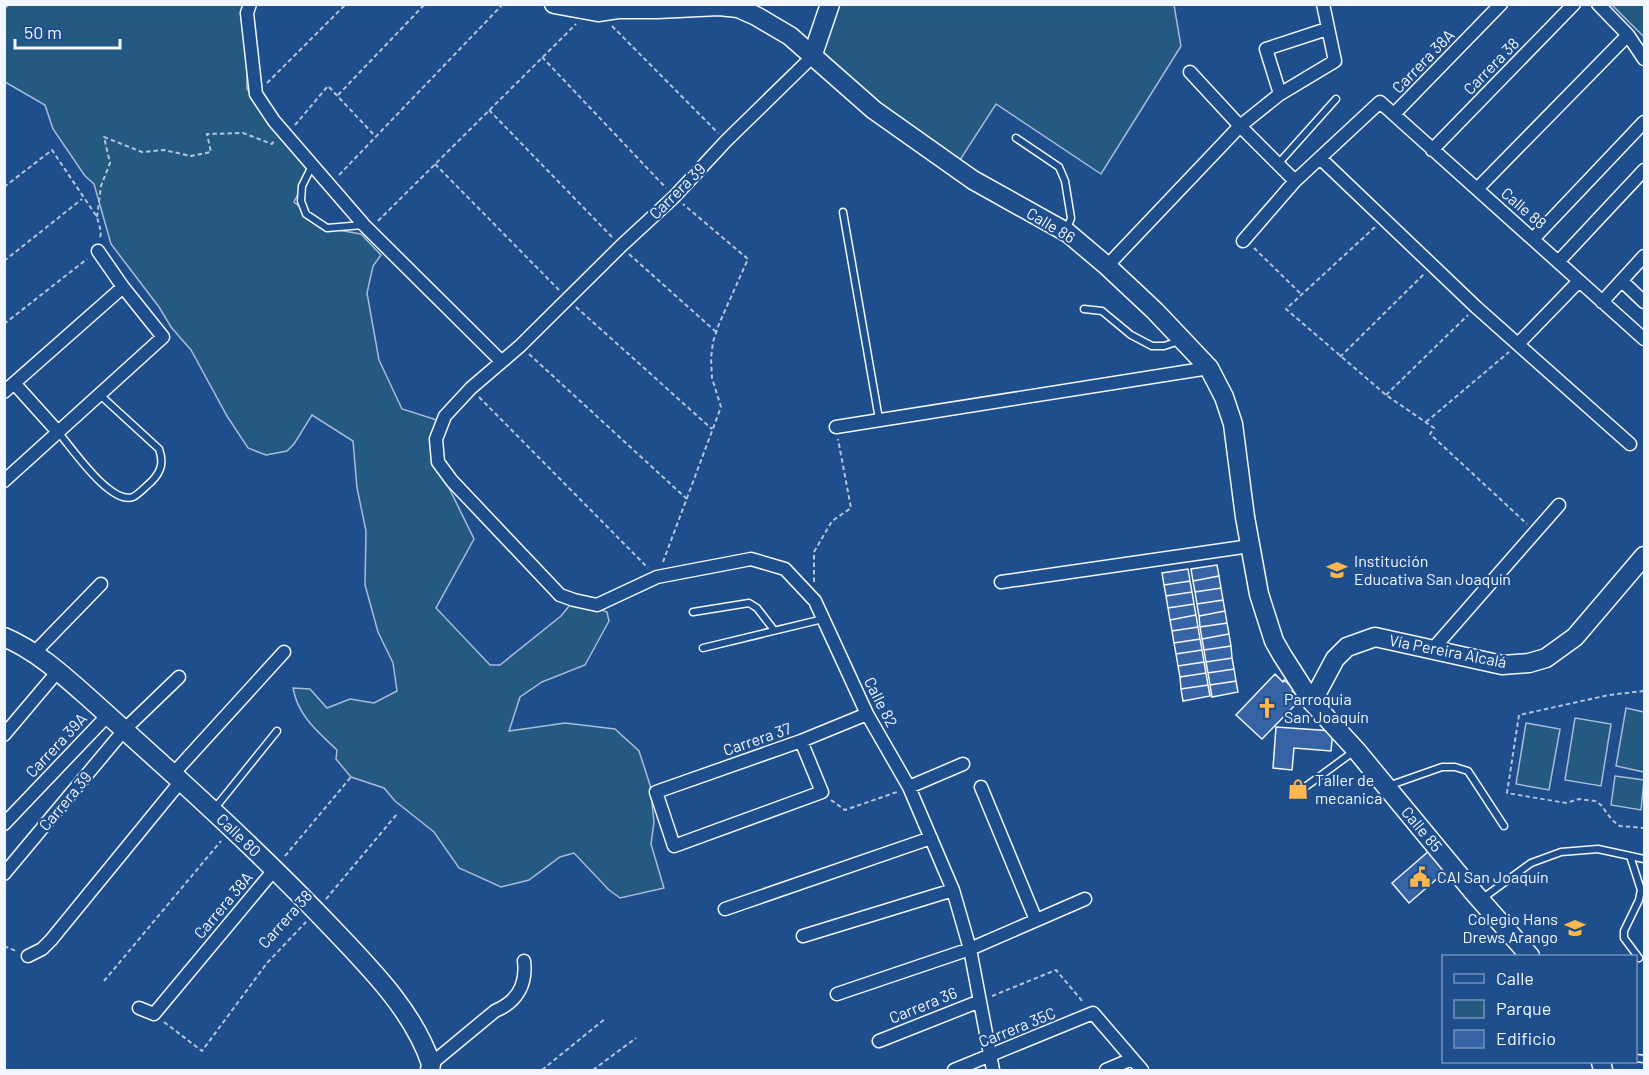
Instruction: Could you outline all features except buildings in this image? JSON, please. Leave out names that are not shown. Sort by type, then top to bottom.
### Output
[{"type":"main road","name":"Calle 86","points":[[554,4],[598,12],[618,9],[719,6],[738,8],[756,16],[790,36],[874,111],[973,180],[1066,232],[1107,266],[1209,368],[1224,397],[1233,424],[1259,594],[1274,641],[1312,702]]},
{"type":"main road","name":"Carrera 39","points":[[812,57],[830,4]]},
{"type":"main road","name":"Vía Pereira Alcalá","points":[[1312,702],[1335,659],[1347,647],[1375,637],[1502,664],[1529,663],[1546,658],[1575,637],[1644,556]]},
{"type":"main road","name":"Calle 80","points":[[7,642],[34,653],[125,729],[232,827],[316,911],[368,966],[417,1029],[430,1068]]},
{"type":"main road","name":"Calle 85","points":[[1312,702],[1356,750],[1528,955]]},
{"type":"street","points":[[250,4],[247,13],[256,94],[274,121],[367,227],[501,362]]},
{"type":"street","points":[[1107,266],[1240,126],[1280,94],[1335,61],[1323,4]]},
{"type":"street","name":"Carrera 38A","points":[[1394,114],[1501,4]]},
{"type":"street","name":"Carrera 38","points":[[1432,150],[1574,4]]},
{"type":"street","points":[[1598,4],[1628,35],[1644,59]]},
{"type":"street","points":[[1280,94],[1266,49],[1327,29]]},
{"type":"street","points":[[1477,189],[1628,35]]},
{"type":"street","name":"Carrera 39","points":[[574,600],[560,595],[452,481],[438,462],[436,439],[445,416],[471,388],[520,346],[674,197],[726,141],[812,57]]},
{"type":"street","points":[[1190,72],[1295,181]]},
{"type":"street","name":"Calle 88","points":[[1321,159],[1380,102],[1644,339]]},
{"type":"street","points":[[1534,238],[1644,122]]},
{"type":"street","points":[[1243,240],[1295,181],[1321,159],[1476,307],[1630,444]]},
{"type":"street","points":[[1558,262],[1644,170]]},
{"type":"street","points":[[4,481],[163,337],[98,251]]},
{"type":"street","points":[[1602,302],[1644,256]]},
{"type":"street","points":[[1518,345],[1579,281]]},
{"type":"street","points":[[1622,281],[1644,302]]},
{"type":"street","points":[[58,432],[9,388],[123,287]]},
{"type":"street","points":[[836,427],[1209,368]]},
{"type":"street","points":[[1432,650],[1559,505]]},
{"type":"street","points":[[1001,582],[1250,546]]},
{"type":"street","name":"Calle 82","points":[[574,600],[597,605],[657,577],[751,559],[785,569],[815,601],[867,714],[909,787],[953,890],[970,949],[993,1071]]},
{"type":"street","points":[[34,653],[101,584]]},
{"type":"street","points":[[28,956],[42,949],[51,940],[177,778],[284,652]]},
{"type":"street","points":[[4,735],[58,671]]},
{"type":"street","name":"Carrera 39","points":[[4,874],[125,729],[179,677]]},
{"type":"street","name":"Carrera 37","points":[[822,792],[674,846],[656,792],[801,741],[867,714]]},
{"type":"street","name":"Carrera 39A","points":[[4,824],[108,715]]},
{"type":"street","points":[[801,741],[822,792]]},
{"type":"street","points":[[909,787],[963,764]]},
{"type":"street","points":[[981,787],[1036,920]]},
{"type":"street","points":[[725,909],[931,838]]},
{"type":"street","name":"Carrera 38A","points":[[154,1014],[274,870]]},
{"type":"street","points":[[803,936],[953,890]]},
{"type":"street","points":[[837,994],[970,949],[1085,899]]},
{"type":"street","points":[[430,1068],[495,1011],[507,1006],[517,997],[525,971],[524,961]]},
{"type":"street","name":"Carrera 36","points":[[879,1041],[980,1001]]},
{"type":"street","points":[[139,1008],[154,1014]]},
{"type":"street","points":[[1092,1013],[1142,1071]]},
{"type":"street","name":"Carrera 35C","points":[[954,1071],[1092,1013]]},
{"type":"street","points":[[1106,1071],[1132,1059]]},
{"type":"lane","points":[[1278,164],[1336,99]]},
{"type":"lane","points":[[1016,138],[1059,167],[1065,181],[1071,218],[1066,232]]},
{"type":"lane","points":[[312,166],[302,186],[301,201],[306,214],[327,228],[367,227]]},
{"type":"lane","points":[[843,212],[879,419]]},
{"type":"lane","points":[[1084,309],[1102,311],[1131,335],[1152,346],[1164,346],[1183,340]]},
{"type":"lane","points":[[58,432],[109,491],[120,497],[133,497],[159,474],[163,459],[159,449],[99,394]]},
{"type":"lane","points":[[693,612],[749,603],[758,608],[774,630]]},
{"type":"lane","points":[[703,648],[823,619]]},
{"type":"lane","points":[[213,810],[277,731]]},
{"type":"lane","points":[[1301,790],[1356,750]]},
{"type":"lane","points":[[1386,787],[1442,767],[1455,767],[1467,771],[1504,826]]},
{"type":"lane","points":[[1481,900],[1531,863],[1561,852],[1598,849],[1644,859]]},
{"type":"lane","points":[[1630,856],[1641,890],[1639,900],[1624,931],[1624,938],[1637,955]]},
{"type":"path","points":[[256,94],[346,4]]},
{"type":"path","points":[[338,96],[425,4]]},
{"type":"path","points":[[329,185],[503,4]]},
{"type":"path","points":[[367,227],[435,164],[574,25],[598,12],[726,141]]},
{"type":"path","points":[[471,388],[657,577],[688,500],[721,407],[712,378],[711,358],[716,332],[748,259],[674,197],[542,57]]},
{"type":"path","points":[[97,217],[101,186],[110,162],[104,137],[142,152],[164,150],[191,156],[211,152],[207,134],[243,133],[272,144],[328,87],[375,137]]},
{"type":"path","points":[[489,110],[621,246],[716,332]]},
{"type":"path","points":[[4,187],[52,150],[97,217],[101,231],[98,251],[4,324]]},
{"type":"path","points":[[435,164],[567,299],[713,430]]},
{"type":"path","points":[[4,261],[83,198]]},
{"type":"path","points":[[1384,219],[1287,309],[1386,395],[1434,428],[1430,434],[1535,532]]},
{"type":"path","points":[[1243,240],[1301,294]]},
{"type":"path","points":[[1340,357],[1433,266]]},
{"type":"path","points":[[1386,395],[1476,307]]},
{"type":"path","points":[[1426,422],[1518,345]]},
{"type":"path","points":[[520,346],[688,500]]},
{"type":"path","points":[[815,601],[814,552],[832,521],[851,508],[836,427]]},
{"type":"path","points":[[1644,691],[1609,695],[1519,715],[1508,793],[1566,803],[1579,800],[1595,801],[1620,826],[1644,828]]},
{"type":"path","name":"Carrera 38A","points":[[274,870],[351,777]]},
{"type":"path","points":[[822,792],[845,810],[909,787]]},
{"type":"path","name":"Carrera 38","points":[[154,1014],[202,1051],[267,963],[316,911],[397,814]]},
{"type":"path","points":[[104,981],[232,827]]},
{"type":"path","points":[[980,1001],[1056,970],[1092,1013]]},
{"type":"path","points":[[542,1071],[606,1018]]},
{"type":"path","points":[[593,1071],[636,1038]]},
{"type":"green space","points":[[836,4],[1174,5],[1181,46],[1101,174],[996,104],[958,163],[815,54]]},
{"type":"green space","points":[[9,5],[250,5],[247,13],[247,89],[312,166],[294,202],[327,228],[361,234],[381,255],[373,266],[367,293],[379,360],[402,409],[437,420],[431,451],[474,539],[436,608],[490,665],[500,665],[561,616],[574,600],[607,612],[609,621],[585,665],[542,682],[520,697],[509,731],[565,723],[615,729],[639,751],[650,785],[654,822],[651,844],[664,888],[620,898],[609,890],[574,853],[560,857],[529,880],[501,887],[459,868],[434,832],[395,801],[384,788],[351,777],[336,759],[337,750],[304,715],[293,688],[310,689],[327,708],[350,699],[374,703],[397,691],[393,663],[378,632],[365,585],[366,531],[357,488],[353,441],[312,415],[287,451],[266,455],[248,448],[227,416],[191,350],[171,327],[159,307],[111,244],[94,184],[85,176],[53,129],[45,105],[5,82],[5,8]]},
{"type":"green space","points":[[1612,5],[1644,5],[1644,37]]},
{"type":"green space","points":[[1626,708],[1644,712],[1644,772],[1616,766]]},
{"type":"green space","points":[[1575,718],[1611,724],[1601,786],[1565,780]]},
{"type":"green space","points":[[1526,723],[1560,729],[1549,790],[1516,784]]},
{"type":"green space","points":[[1615,776],[1644,780],[1641,810],[1611,805]]},
{"type":"place","name":"Institución Educativa San Joaquín","points":[[1337,570]]},
{"type":"place","name":"Parroquia San Joaquín","points":[[1267,708]]},
{"type":"place","name":"Taller de mecanica","points":[[1298,789]]},
{"type":"place","name":"CAI San Joaquín","points":[[1420,877]]},
{"type":"place","name":"Colegio Hans Drews Arango","points":[[1575,928]]}]
